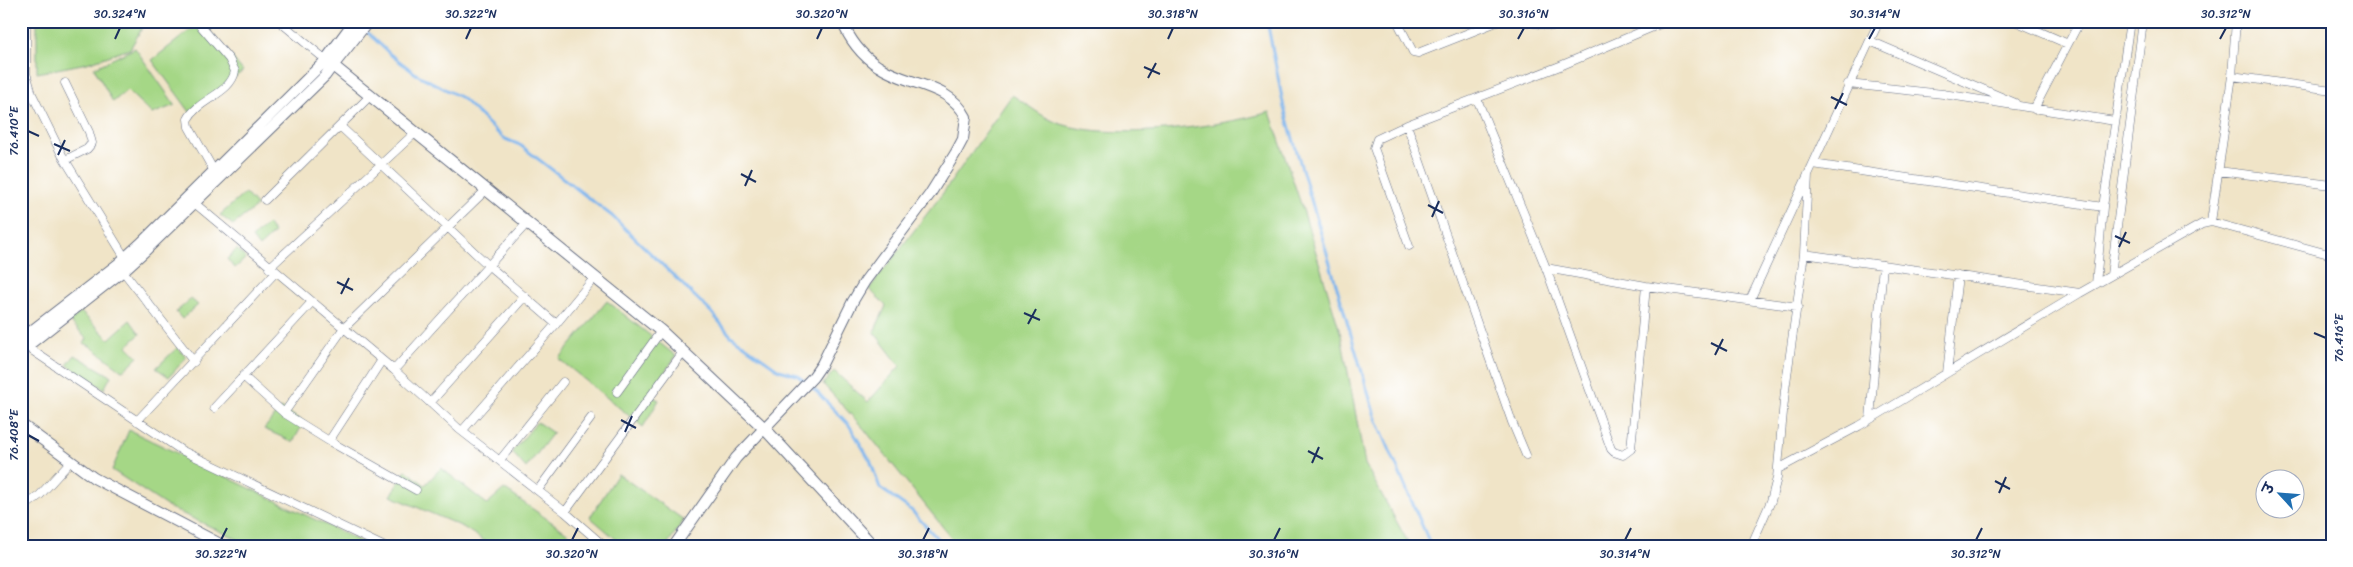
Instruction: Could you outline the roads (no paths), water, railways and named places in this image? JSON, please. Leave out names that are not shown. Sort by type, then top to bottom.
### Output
[{"type":"main road","points":[[355,21],[344,42],[330,62],[661,331],[764,428],[873,546]]},
{"type":"main road","points":[[344,42],[368,21]]},
{"type":"street","points":[[26,21],[28,83],[65,160],[125,265],[194,362]]},
{"type":"street","points":[[279,21],[330,62]]},
{"type":"street","points":[[674,546],[736,458],[813,377],[822,364],[865,281],[930,194],[963,140],[966,117],[955,101],[944,94],[893,74],[874,64],[848,36],[842,21]]},
{"type":"street","points":[[1397,21],[1410,48],[1413,52],[1418,53],[1499,21]]},
{"type":"street","points":[[1523,21],[1548,26],[1552,26],[1557,21]]},
{"type":"street","points":[[1409,246],[1374,148],[1377,139],[1407,125],[1667,21]]},
{"type":"street","points":[[1750,300],[1848,84],[1879,21]]},
{"type":"street","points":[[2016,21],[2068,44]]},
{"type":"street","points":[[2030,108],[2080,21]]},
{"type":"street","points":[[2096,284],[2103,207],[2130,21]]},
{"type":"street","points":[[2111,275],[2143,21]]},
{"type":"street","points":[[2211,222],[2232,76],[2236,21]]},
{"type":"street","points":[[200,24],[230,59],[235,71],[229,84],[197,108],[188,119],[189,127],[214,171]]},
{"type":"street","points":[[1870,41],[2030,108]]},
{"type":"street","points":[[191,200],[214,171],[330,62]]},
{"type":"street","points":[[330,62],[324,76],[191,200],[125,265],[22,344],[137,421],[198,459],[383,546]]},
{"type":"street","points":[[2232,76],[2332,90]]},
{"type":"street","points":[[65,83],[89,132],[92,143],[88,149],[65,160]]},
{"type":"street","points":[[1848,84],[1942,94],[2115,122]]},
{"type":"street","points":[[265,200],[371,96]]},
{"type":"street","points":[[1477,98],[1546,268],[1611,449],[1623,455],[1631,449],[1646,286]]},
{"type":"street","points":[[1407,125],[1512,422],[1526,455]]},
{"type":"street","points":[[341,127],[488,266],[556,324]]},
{"type":"street","points":[[137,421],[194,362],[272,270],[416,132]]},
{"type":"street","points":[[1813,164],[2103,207]]},
{"type":"street","points":[[2218,170],[2332,186]]},
{"type":"street","points":[[1751,546],[1771,500],[1778,469],[1785,390],[1804,254],[1808,174]]},
{"type":"street","points":[[284,413],[343,329],[487,189]]},
{"type":"street","points":[[191,200],[311,303],[394,370],[462,431],[538,490],[604,546]]},
{"type":"street","points":[[394,370],[528,222]]},
{"type":"street","points":[[1778,469],[1870,419],[2080,293],[2202,224],[2211,222],[2332,256]]},
{"type":"street","points":[[1804,254],[2080,293]]},
{"type":"street","points":[[1870,419],[1883,265]]},
{"type":"street","points":[[1546,268],[1646,286],[1798,307]]},
{"type":"street","points":[[1947,373],[1958,275]]},
{"type":"street","points":[[462,431],[556,324],[595,276]]},
{"type":"street","points":[[430,403],[525,296]]},
{"type":"street","points":[[214,408],[311,303]]},
{"type":"street","points":[[617,392],[661,331]]},
{"type":"street","points":[[565,512],[683,352]]},
{"type":"street","points":[[329,441],[382,360]]},
{"type":"street","points":[[243,376],[284,413],[329,441],[416,490]]},
{"type":"street","points":[[500,460],[563,382]]},
{"type":"street","points":[[538,490],[590,418]]},
{"type":"street","points":[[21,424],[70,462],[112,488],[224,546]]},
{"type":"street","points":[[21,509],[40,495],[70,462]]},
{"type":"waterway","points":[[1267,21],[1284,108],[1375,416],[1431,546]]},
{"type":"waterway","points":[[365,30],[391,55],[416,74],[462,98],[503,138],[520,145],[612,216],[712,313],[731,336],[779,370],[797,375],[817,392],[849,425],[870,460],[880,488],[911,510],[944,546]]}]
